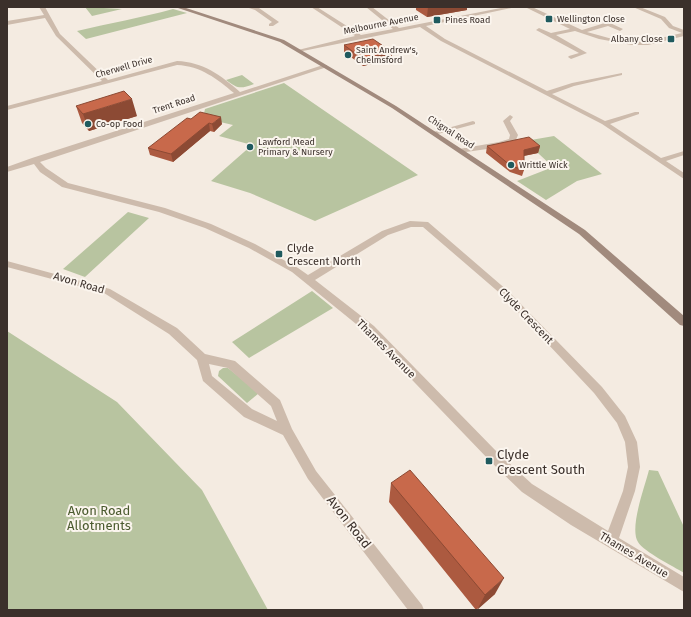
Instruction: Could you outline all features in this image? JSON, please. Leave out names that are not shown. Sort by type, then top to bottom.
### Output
[{"type":"street","points":[[42,7],[58,35],[106,82]]},
{"type":"street","points":[[249,7],[257,9],[276,22],[271,25]]},
{"type":"street","points":[[314,7],[360,37]]},
{"type":"street","points":[[369,7],[397,29]]},
{"type":"street","name":"Melbourne Avenue","points":[[300,51],[397,29],[473,16],[513,7]]},
{"type":"street","points":[[528,7],[581,32],[603,39],[633,43],[654,42],[684,33]]},
{"type":"street","points":[[636,7],[663,18],[671,26],[684,33]]},
{"type":"street","name":"Chignal Road","points":[[183,8],[276,39],[300,51],[394,107],[466,153],[582,232],[684,322]]},
{"type":"street","points":[[7,23],[46,16]]},
{"type":"street","points":[[581,32],[608,24],[620,29]]},
{"type":"street","points":[[421,25],[449,43],[604,123],[684,176]]},
{"type":"street","points":[[551,35],[574,29]]},
{"type":"street","points":[[538,30],[551,35],[584,53],[571,56]]},
{"type":"street","name":"Cherwell Drive","points":[[7,108],[30,103],[165,65],[187,63],[205,68],[239,94]]},
{"type":"street","name":"Trent Road","points":[[7,170],[325,66]]},
{"type":"street","points":[[548,93],[572,85],[620,74]]},
{"type":"street","points":[[604,123],[637,113]]},
{"type":"street","points":[[466,153],[508,142],[513,137],[506,121],[510,117]]},
{"type":"street","points":[[434,133],[473,123]]},
{"type":"street","points":[[660,161],[684,153]]},
{"type":"street","name":"Thames Avenue","points":[[35,160],[43,170],[65,185],[162,210],[208,226],[252,246],[295,270],[370,329],[483,447],[527,488],[684,585]]},
{"type":"street","name":"Clyde Crescent","points":[[308,280],[385,233],[410,224],[426,224],[505,293],[598,390],[621,420],[632,442],[634,467],[629,491],[611,541]]},
{"type":"street","name":"Avon Road","points":[[7,264],[107,291],[173,331],[202,358],[230,364],[276,403],[287,431],[312,475],[417,610]]},
{"type":"street","points":[[202,358],[207,378],[248,413],[287,431]]},
{"type":"green space","points":[[85,7],[122,9],[92,16]]},
{"type":"green space","points":[[173,9],[187,13],[86,39],[77,31],[149,15]]},
{"type":"green space","points":[[242,75],[254,84],[245,87],[236,87],[226,80]]},
{"type":"green space","name":"Lawford Mead Primary & Nursery","points":[[284,83],[418,175],[315,221],[250,193],[211,181],[252,145],[219,136],[233,125],[203,118],[205,109]]},
{"type":"green space","points":[[554,136],[602,174],[577,181],[546,200],[517,181],[553,167],[525,141]]},
{"type":"green space","points":[[128,212],[149,218],[85,277],[63,269]]},
{"type":"green space","points":[[312,291],[333,308],[249,358],[232,342]]},
{"type":"green space","name":"Avon Road Allotments","points":[[7,331],[117,402],[202,490],[268,610],[7,610]]},
{"type":"green space","points":[[223,368],[228,368],[259,393],[247,403],[218,376],[219,371]]},
{"type":"green space","points":[[649,470],[658,471],[684,527],[684,573],[659,559],[641,546],[638,542],[635,527],[636,517]]},
{"type":"building","points":[[373,39],[392,52],[363,59],[344,45]]},
{"type":"building","points":[[124,91],[132,99],[83,114],[76,106]]},
{"type":"building","points":[[200,112],[221,117],[212,124],[209,123],[171,154],[148,148],[187,118],[191,119]]},
{"type":"building","points":[[529,137],[540,146],[524,150],[524,170],[511,166],[487,146]]},
{"type":"building","points":[[410,470],[504,578],[485,595],[391,483]]},
{"type":"place","name":"Wellington Close","points":[[549,19]]},
{"type":"place","name":"Pines Road","points":[[437,20]]},
{"type":"place","name":"Albany Close","points":[[671,39]]},
{"type":"place","name":"Saint Andrew's, Chelmsford","points":[[348,55]]},
{"type":"place","name":"Co-op Food","points":[[88,124]]},
{"type":"place","name":"Lawford Mead Primary & Nursery","points":[[250,147]]},
{"type":"place","name":"Writtle Wick","points":[[511,165]]},
{"type":"place","name":"Clyde Crescent North","points":[[279,254]]},
{"type":"place","name":"Clyde Crescent South","points":[[489,461]]}]
